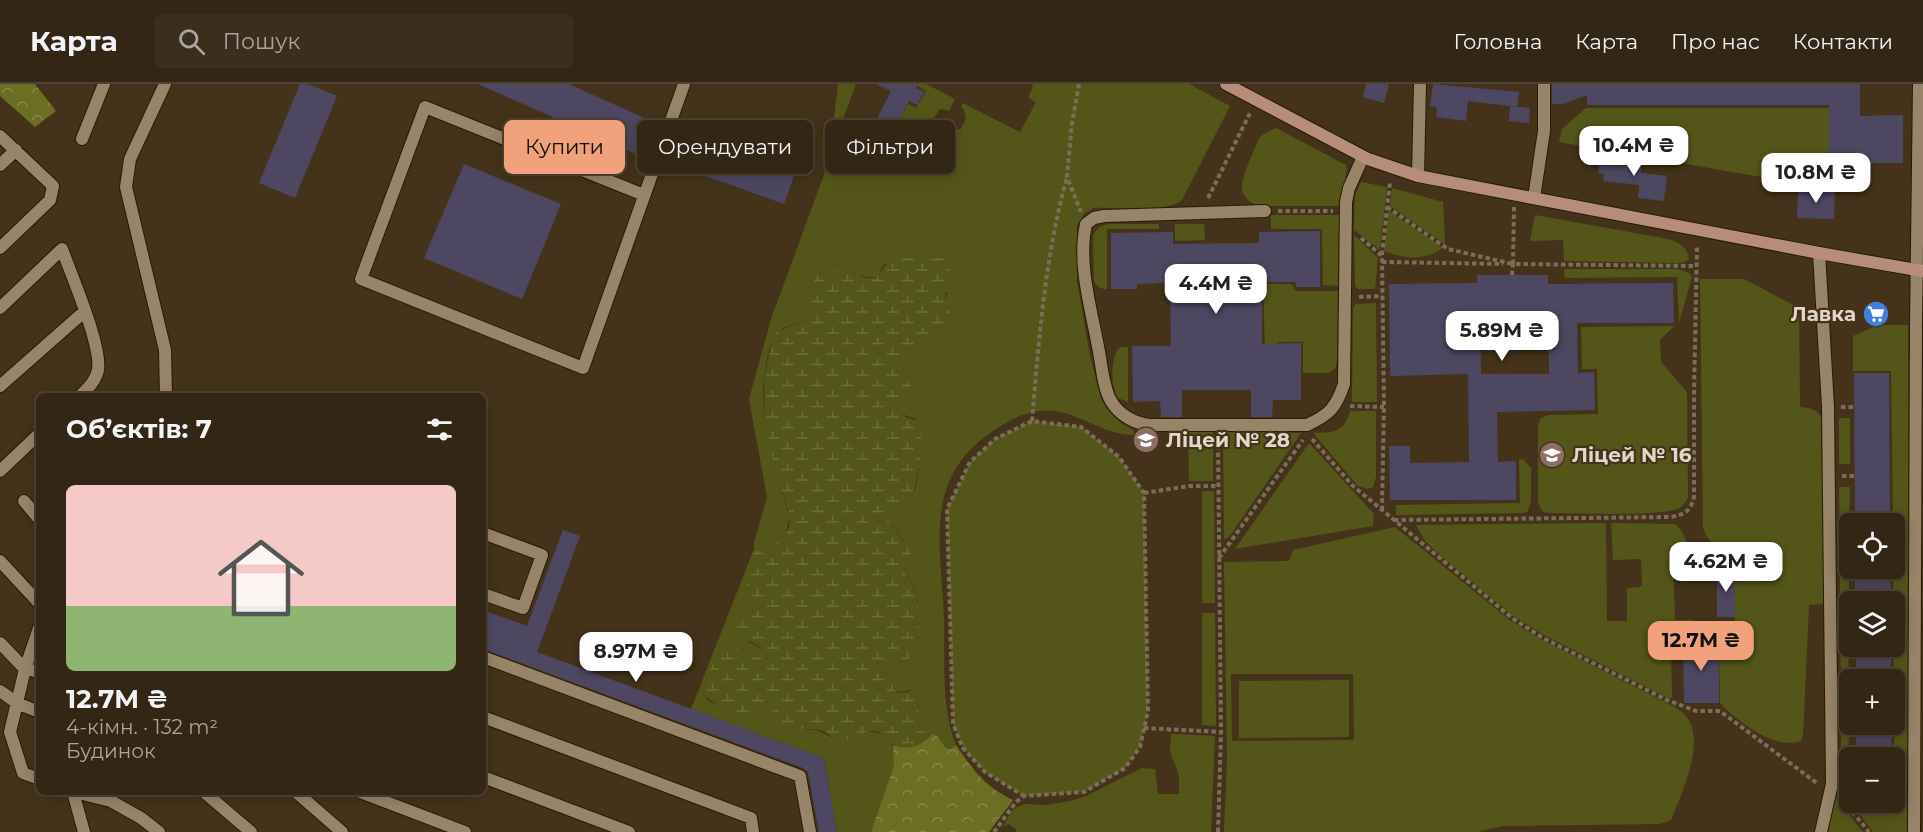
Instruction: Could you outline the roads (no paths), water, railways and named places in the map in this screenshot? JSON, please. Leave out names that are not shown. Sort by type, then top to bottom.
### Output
[{"type":"street","points":[[82,139],[104,84]]},
{"type":"street","points":[[165,84],[130,159],[126,188],[165,350],[166,393]]},
{"type":"street","points":[[644,195],[425,106],[361,279],[583,368],[684,84]]},
{"type":"street","points":[[1226,84],[1363,157],[1418,176],[1920,271]]},
{"type":"street","points":[[1418,176],[1420,84]]},
{"type":"street","points":[[1534,198],[1544,131],[1544,84]]},
{"type":"street","points":[[1914,832],[1920,84]]},
{"type":"street","points":[[0,136],[53,186],[50,200],[0,248]]},
{"type":"street","points":[[0,165],[16,150]]},
{"type":"street","points":[[1265,211],[1104,216],[1094,218],[1086,224],[1084,233],[1086,284],[1107,390],[1110,400],[1117,409],[1138,423],[1218,425],[1307,425],[1329,413],[1344,384],[1346,210],[1349,189],[1363,157]]},
{"type":"street","points":[[0,308],[62,249],[85,311],[95,348],[98,369],[91,386],[83,393]]},
{"type":"street","points":[[1819,253],[1828,407],[1831,789],[1821,832]]},
{"type":"street","points":[[0,386],[85,311]]},
{"type":"street","points":[[0,471],[36,437]]},
{"type":"street","points":[[24,501],[36,515]]},
{"type":"street","points":[[486,534],[542,555],[523,608],[486,595]]},
{"type":"street","points":[[0,561],[36,600]]},
{"type":"street","points":[[36,637],[25,669],[10,732],[23,773],[36,778]]},
{"type":"street","points":[[0,642],[25,669],[36,671]]},
{"type":"street","points":[[486,658],[800,776],[810,832]]},
{"type":"street","points":[[0,691],[17,704],[36,711]]},
{"type":"street","points":[[486,718],[751,818],[753,832]]},
{"type":"street","points":[[486,778],[629,832]]},
{"type":"street","points":[[75,795],[84,832]]},
{"type":"street","points":[[86,795],[111,801],[141,818],[159,832]]},
{"type":"street","points":[[208,795],[251,832]]},
{"type":"street","points":[[299,795],[342,832]]},
{"type":"street","points":[[368,795],[465,832]]},
{"type":"place","name":"Лавка","points":[[1876,314]]},
{"type":"place","name":"Ліцей № 28","points":[[1146,440]]},
{"type":"place","name":"Ліцей № 16","points":[[1552,455]]}]
